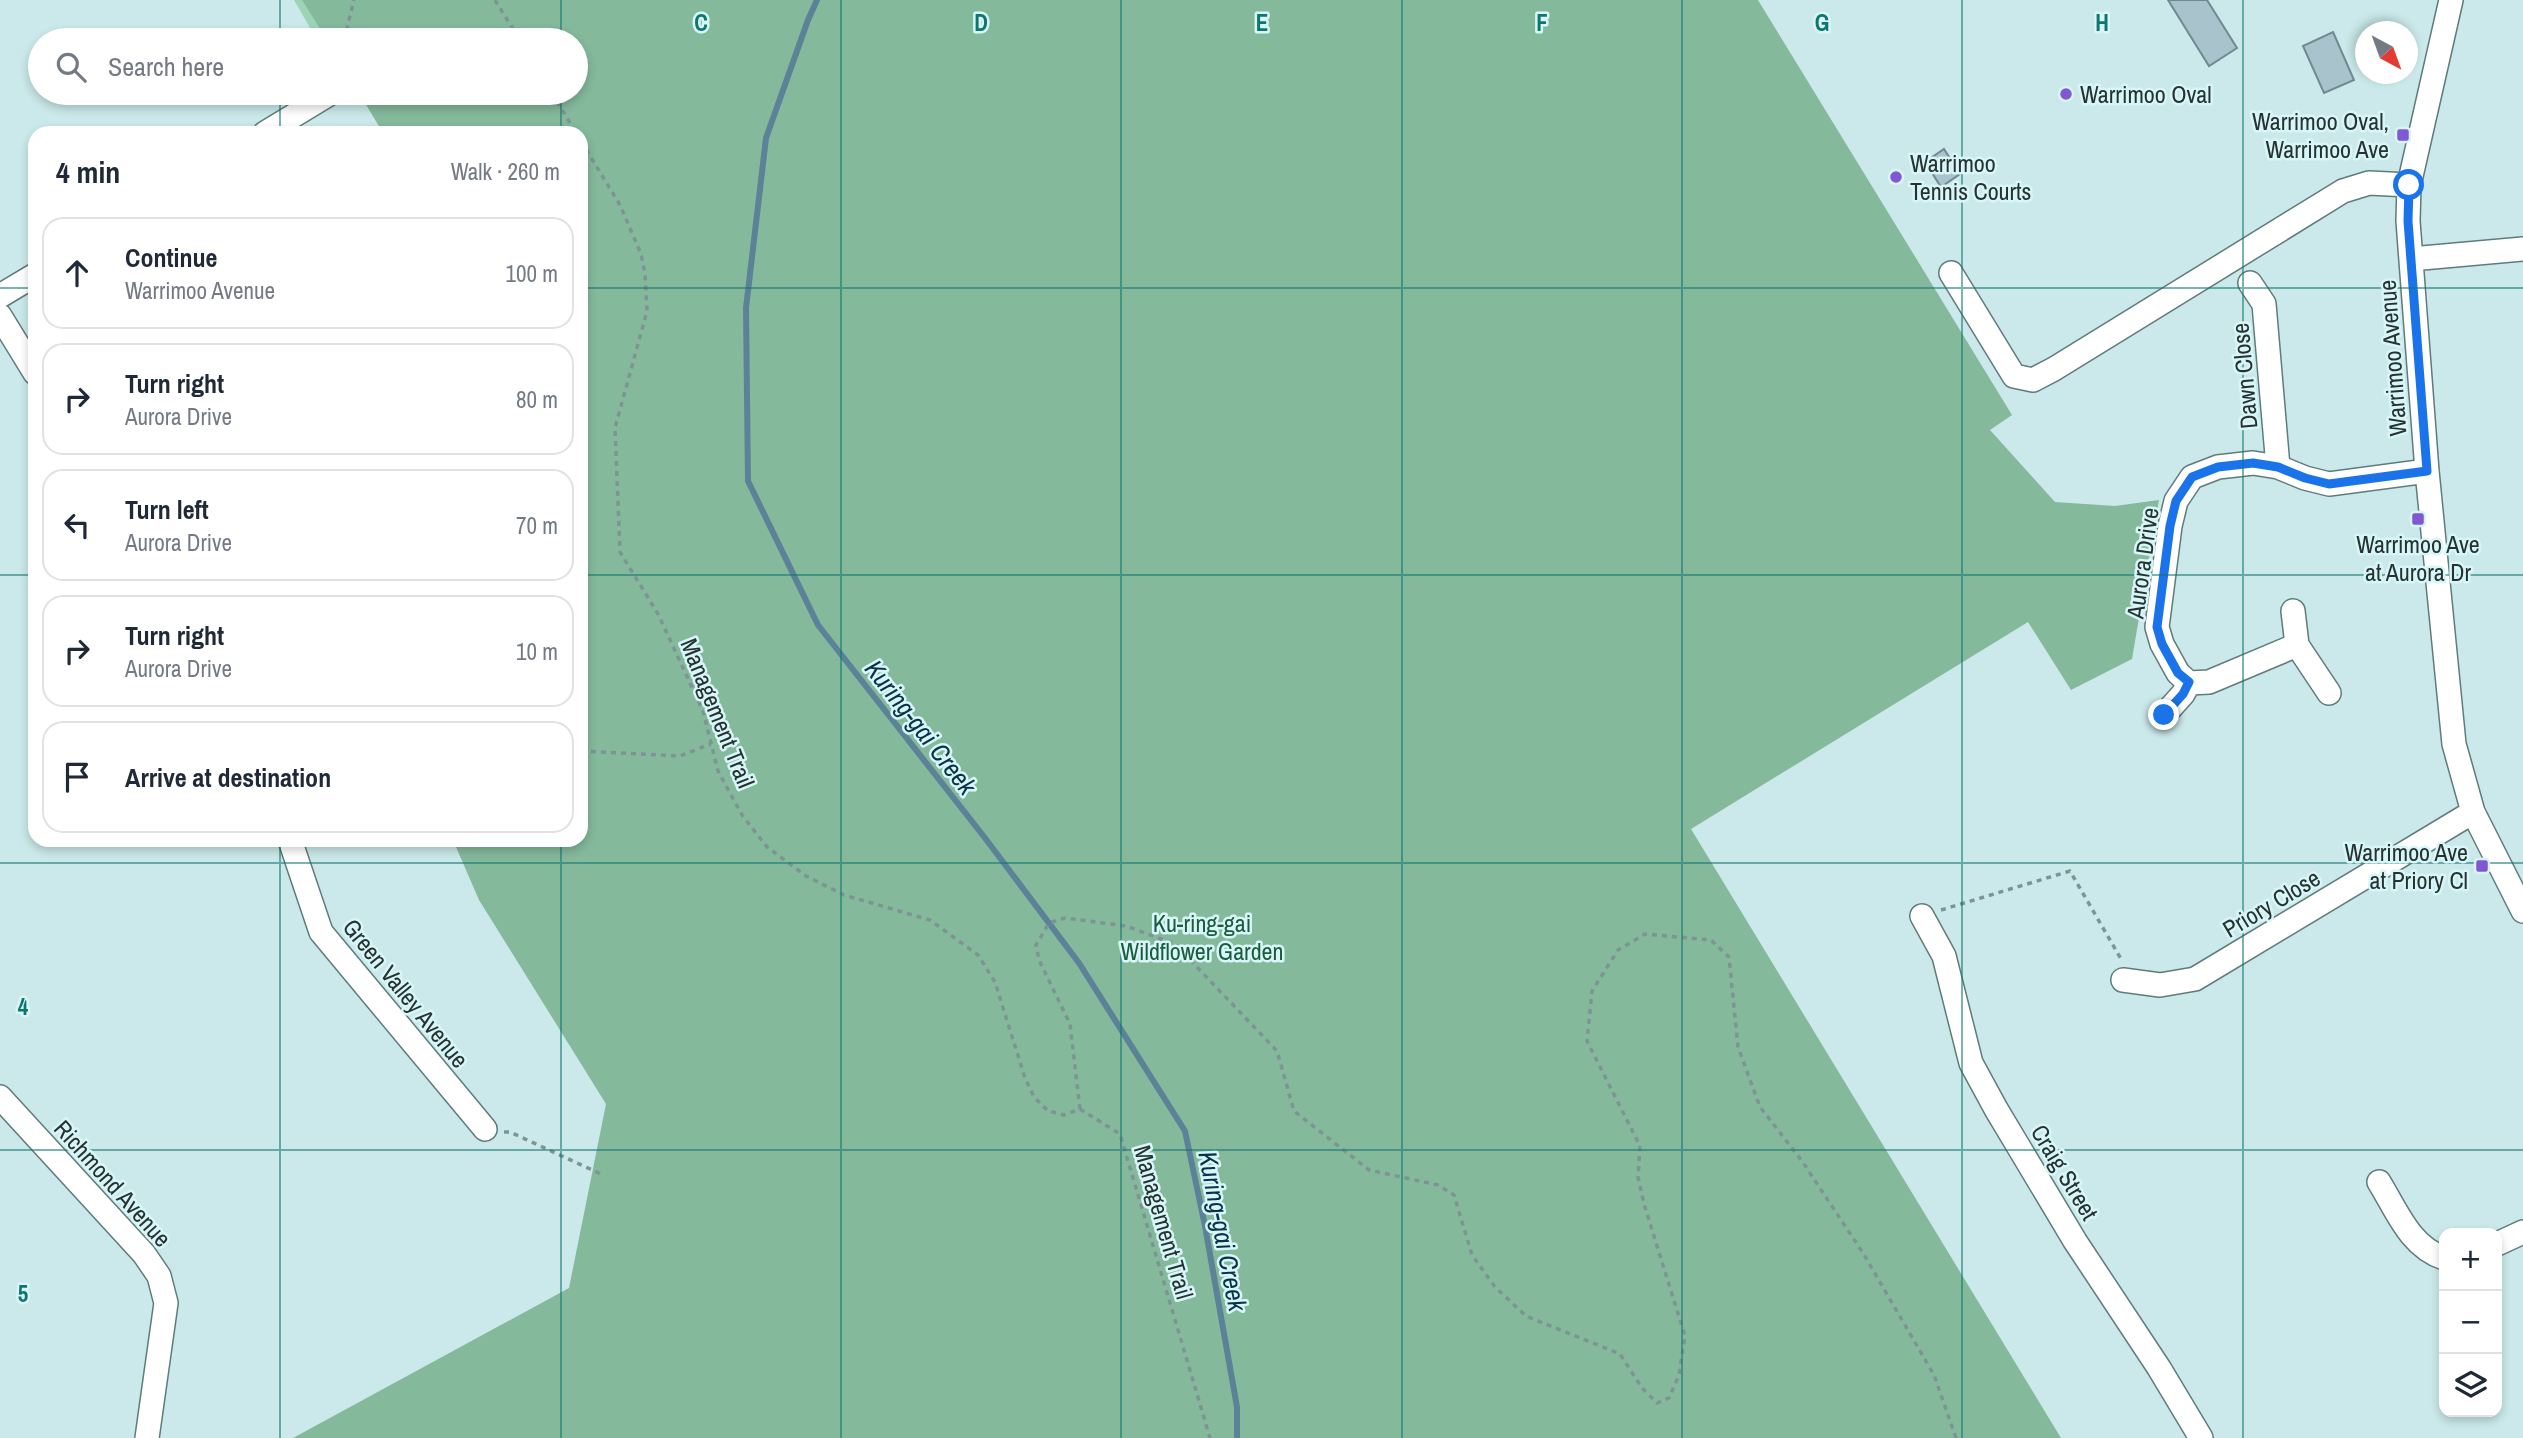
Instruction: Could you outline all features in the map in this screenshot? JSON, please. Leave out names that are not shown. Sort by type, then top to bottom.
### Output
[{"type":"street","name":"Warrimoo Avenue","points":[[2451,0],[2409,185],[2408,221],[2427,471],[2454,744],[2473,812],[2523,911]]},
{"type":"street","points":[[277,126],[311,105]]},
{"type":"street","points":[[1951,273],[2014,376],[2033,380],[2343,191],[2369,183],[2409,185]]},
{"type":"street","points":[[2411,259],[2523,249]]},
{"type":"street","points":[[0,296],[28,279]]},
{"type":"street","name":"Dawn Close","points":[[2250,283],[2263,304],[2278,467]]},
{"type":"street","points":[[0,316],[28,362]]},
{"type":"street","name":"Aurora Drive","points":[[2189,682],[2173,663],[2162,644],[2157,627],[2170,526],[2176,501],[2192,477],[2218,467],[2253,463],[2278,467],[2329,484],[2427,471]]},
{"type":"street","points":[[2293,611],[2297,645],[2329,693]]},
{"type":"street","points":[[2164,715],[2183,694],[2189,682],[2209,682],[2297,645]]},
{"type":"street","name":"Priory Close","points":[[2129,981],[2160,985],[2195,979],[2473,812]]},
{"type":"street","name":"Green Valley Avenue","points":[[292,847],[321,932],[485,1129]]},
{"type":"street","name":"Craig Street","points":[[1922,916],[1944,956],[1971,1063],[1977,1075],[2075,1241],[2159,1368],[2201,1438]]},
{"type":"street","name":"Richmond Avenue","points":[[0,1097],[144,1254],[159,1276],[166,1303],[147,1438]]},
{"type":"street","points":[[2379,1182],[2414,1240],[2430,1253],[2439,1256]]},
{"type":"street","points":[[2502,1242],[2523,1232]]},
{"type":"path","points":[[347,28],[354,0]]},
{"type":"path","points":[[495,0],[512,28]]},
{"type":"path","points":[[559,105],[572,126]]},
{"type":"path","name":"Management Trail","points":[[588,152],[620,205],[641,254],[645,274],[647,311],[615,428],[620,552],[658,614],[703,711],[718,771],[742,815],[767,847],[806,876],[844,895],[930,920],[978,955],[995,982],[1025,1079],[1034,1097],[1048,1111],[1064,1115],[1080,1109],[1120,1134],[1210,1438]]},
{"type":"path","points":[[588,751],[680,756],[711,744]]},
{"type":"path","points":[[1922,916],[2070,871],[2129,981]]},
{"type":"path","points":[[1080,1109],[1070,1024],[1039,960],[1036,945],[1049,923],[1065,918],[1126,926],[1175,944],[1278,1051],[1294,1111],[1368,1170],[1438,1185],[1454,1195],[1472,1255],[1495,1287],[1526,1316],[1620,1353],[1642,1388],[1657,1402],[1669,1398],[1679,1375],[1685,1336],[1644,1204],[1638,1177],[1640,1146],[1587,1041],[1591,991],[1618,950],[1645,934],[1711,940],[1728,957],[1738,1047],[1760,1107],[1802,1161],[1864,1254],[1934,1375],[1956,1438]]},
{"type":"path","points":[[485,1129],[510,1132],[603,1175]]},
{"type":"green space","points":[[294,0],[338,0],[332,28],[310,28]]},
{"type":"green space","name":"Ku-ring-gai Wildflower Garden","points":[[302,0],[1758,0],[2012,415],[1990,430],[2055,502],[2115,506],[2159,500],[2132,659],[2071,690],[2028,622],[1691,829],[2061,1438],[293,1438],[569,1288],[606,1104],[479,900],[456,847],[588,847],[588,126],[379,126],[366,105],[588,105],[588,28],[320,28]]},
{"type":"building","points":[[2168,0],[2207,0],[2237,48],[2209,66]]},
{"type":"building","points":[[2333,32],[2354,80],[2324,93],[2303,46]]},
{"type":"building","points":[[1944,149],[1960,174],[1941,187],[1925,162]]},
{"type":"waterway","name":"Kuring-gai Creek","points":[[817,0],[766,138],[746,308],[748,481],[818,625],[1079,963],[1185,1131],[1237,1407],[1237,1438]]},
{"type":"place","name":"Warrimoo Oval","points":[[2066,94]]},
{"type":"place","name":"Warrimoo Oval, Warrimoo Ave","points":[[2403,135]]},
{"type":"place","name":"Warrimoo Tennis Courts","points":[[1896,177]]},
{"type":"place","name":"Warrimoo Ave at Aurora Dr","points":[[2418,519]]},
{"type":"place","name":"Warrimoo Ave at Priory Cl","points":[[2482,866]]},
{"type":"route","points":[[2164,715],[2183,694],[2189,682],[2178,673],[2162,644],[2157,627],[2170,526],[2176,501],[2192,477],[2218,467],[2253,463],[2278,467],[2329,484],[2427,471],[2408,221],[2409,185]]}]
